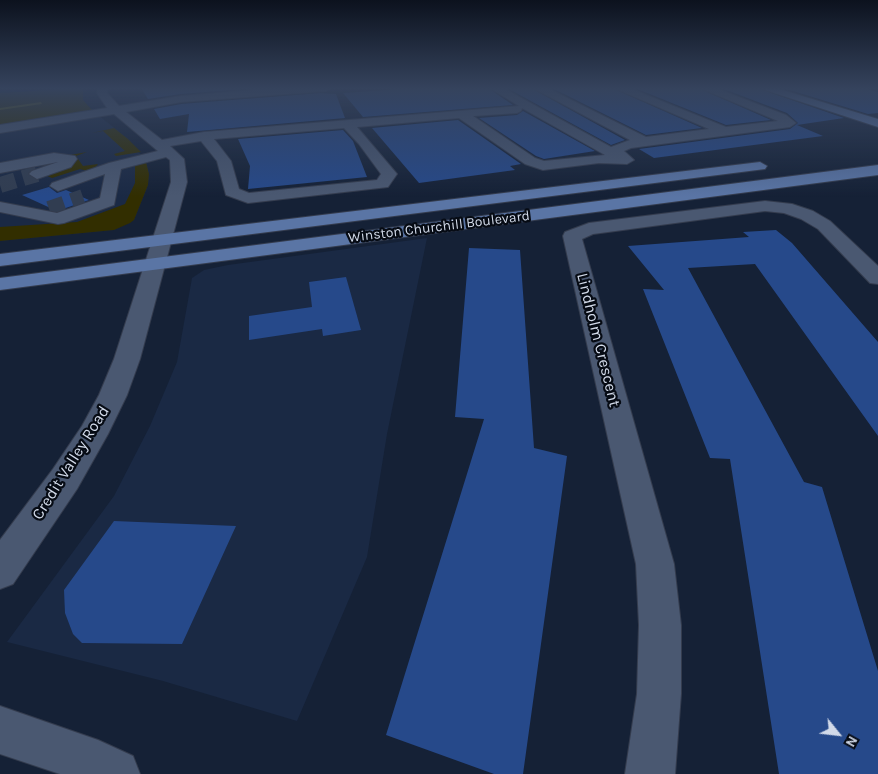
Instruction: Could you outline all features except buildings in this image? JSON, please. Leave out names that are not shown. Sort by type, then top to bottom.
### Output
[{"type":"main road","name":"Winston Churchill Boulevard","points":[[0,284],[159,251],[777,164]]},
{"type":"main road","name":"Winston Churchill Boulevard","points":[[0,260],[159,251],[878,170]]},
{"type":"street","points":[[0,130],[34,124]]},
{"type":"street","points":[[134,124],[165,148]]},
{"type":"street","points":[[112,177],[70,192],[112,177],[165,148],[204,136],[346,124]]},
{"type":"street","points":[[204,136],[224,161],[232,192],[248,198],[382,184],[388,174],[364,141],[347,124]]},
{"type":"street","points":[[476,124],[530,161],[543,166],[599,159],[627,160],[561,124]]},
{"type":"street","points":[[610,124],[645,142]]},
{"type":"street","points":[[708,124],[727,132]]},
{"type":"street","points":[[618,155],[616,150],[620,147],[645,142],[788,124]]},
{"type":"street","name":"Credit Valley Road","points":[[0,571],[65,479],[101,418],[127,359],[177,193],[180,174],[177,160],[165,148]]},
{"type":"street","points":[[0,168],[54,157],[70,159],[66,164],[37,174]]},
{"type":"street","points":[[23,206],[58,219],[108,201],[112,177]]},
{"type":"street","name":"Lindholm Crescent","points":[[650,774],[659,694],[660,654],[660,625],[655,564],[572,236],[588,229],[765,206],[786,208],[808,215],[824,225],[878,278]]},
{"type":"street","points":[[0,730],[81,758],[115,774]]},
{"type":"shaded area","points":[[0,124],[20,124],[0,128]]},
{"type":"shaded area","points":[[11,124],[110,124],[128,139],[146,161],[149,174],[148,185],[134,220],[114,230],[0,241],[0,126]]},
{"type":"shaded area","points":[[114,128],[141,152],[116,156],[114,154],[125,151],[103,131],[92,133]]},
{"type":"shaded area","points":[[87,152],[76,156],[83,166],[98,164],[94,169],[87,171],[80,169],[52,178],[43,174],[74,163],[76,160],[70,155]]},
{"type":"shaded area","points":[[146,162],[149,174],[148,185],[134,220],[130,223],[114,230],[0,241],[0,227],[77,222],[125,204],[135,183],[135,164]]},
{"type":"shaded area","points":[[427,238],[387,434],[367,557],[297,721],[163,681],[7,642],[114,496],[150,426],[177,362],[192,278],[204,270],[228,265]]},
{"type":"tunnel","points":[[0,185],[37,174]]},
{"type":"tunnel","points":[[49,209],[83,197]]}]
